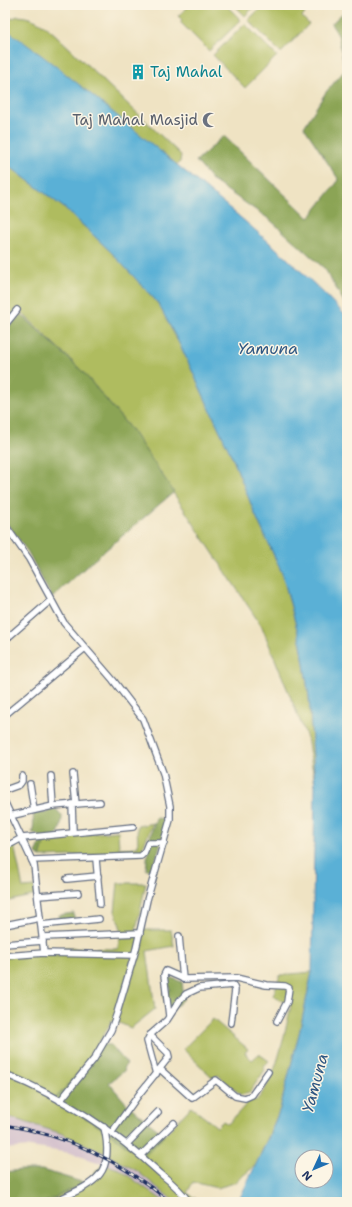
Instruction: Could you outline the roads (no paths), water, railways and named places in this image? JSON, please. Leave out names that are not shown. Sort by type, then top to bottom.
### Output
[{"type":"street","points":[[5,325],[17,310]]},
{"type":"street","points":[[5,525],[29,558],[64,623],[84,649],[113,680],[143,719],[169,793],[170,820],[147,900],[134,955],[111,1030],[91,1063],[60,1101]]},
{"type":"street","points":[[5,640],[51,600]]},
{"type":"street","points":[[5,715],[84,649]]},
{"type":"street","points":[[73,774],[73,832]]},
{"type":"street","points":[[5,790],[19,785],[22,781],[22,776]]},
{"type":"street","points":[[52,776],[53,806]]},
{"type":"street","points":[[30,784],[34,810]]},
{"type":"street","points":[[5,818],[53,806],[100,802]]},
{"type":"street","points":[[5,803],[32,860],[38,896],[44,953]]},
{"type":"street","points":[[5,847],[22,838],[133,827]]},
{"type":"street","points":[[32,860],[96,859],[141,856],[144,853],[148,843],[164,843]]},
{"type":"street","points":[[96,859],[100,904]]},
{"type":"street","points":[[67,879],[98,876]]},
{"type":"street","points":[[38,896],[78,893]]},
{"type":"street","points":[[5,925],[40,918]]},
{"type":"street","points":[[41,925],[99,919]]},
{"type":"street","points":[[5,944],[43,939],[140,933]]},
{"type":"street","points":[[179,936],[183,979]]},
{"type":"street","points":[[5,956],[44,953],[134,955]]},
{"type":"street","points":[[169,1016],[164,974],[168,972],[183,979],[236,978],[266,985],[286,986],[289,988],[289,996],[277,1021]]},
{"type":"street","points":[[156,1074],[147,1041],[169,1016],[180,1000],[192,990],[233,985],[235,990],[231,1023]]},
{"type":"street","points":[[112,1132],[140,1092],[160,1069],[169,1055],[150,1036]]},
{"type":"street","points":[[160,1069],[192,1098],[214,1080],[235,1096],[245,1098],[255,1091],[268,1072]]},
{"type":"street","points":[[5,1073],[60,1101],[112,1132],[141,1155],[189,1202]]},
{"type":"street","points":[[127,1144],[158,1112]]},
{"type":"street","points":[[141,1155],[174,1123]]},
{"type":"street","points":[[53,1202],[87,1186],[103,1171],[107,1158],[107,1140],[104,1127]]},
{"type":"water","name":"Yamuna","points":[[5,29],[78,84],[225,204],[300,270],[347,317],[347,1202],[238,1202],[268,1139],[280,1109],[300,1030],[312,972],[315,784],[309,697],[301,644],[282,573],[255,514],[233,459],[183,351],[158,303],[111,252],[67,210],[5,163]]},
{"type":"railway","points":[[5,1125],[51,1136],[93,1152],[132,1174],[170,1202]]},
{"type":"place","name":"Taj Mahal","points":[[138,72]]},
{"type":"place","name":"Taj Mahal Masjid","points":[[210,120]]}]
